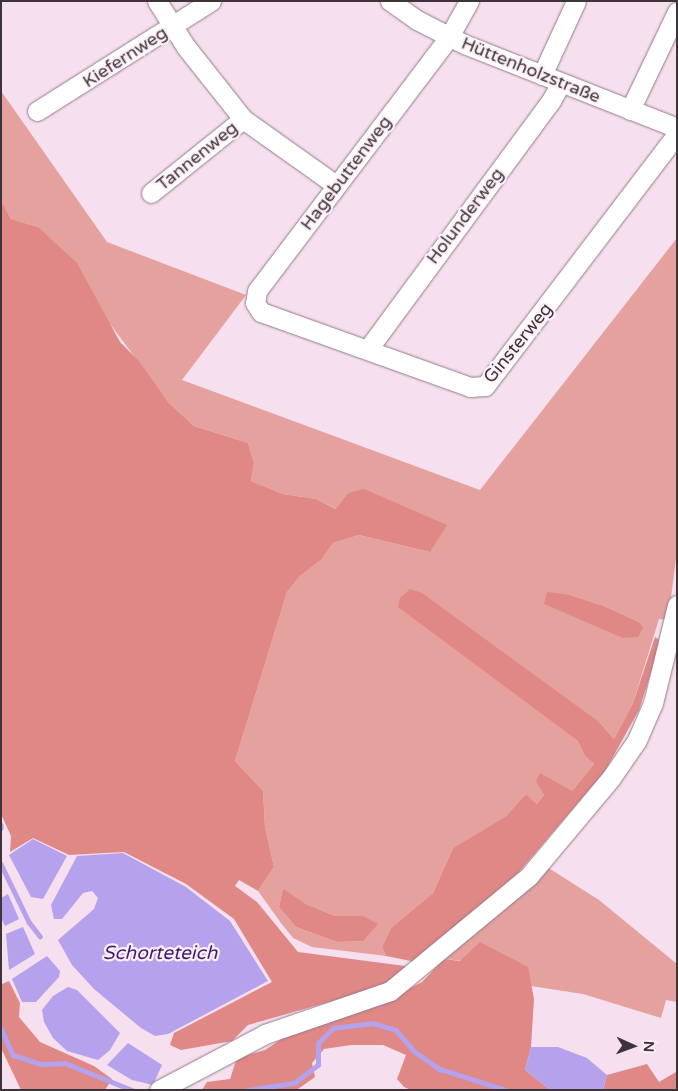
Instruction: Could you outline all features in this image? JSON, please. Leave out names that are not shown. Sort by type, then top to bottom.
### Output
[{"type":"street","name":"Tannenweg","points":[[157,1],[171,26],[243,119],[336,185]]},
{"type":"street","name":"Kiefernweg","points":[[37,111],[211,1]]},
{"type":"street","name":"Hüttenholzstraße","points":[[390,1],[449,37],[560,83],[677,128]]},
{"type":"street","name":"Hagebuttenweg","points":[[261,312],[255,303],[257,291],[449,37],[469,1]]},
{"type":"street","points":[[542,75],[576,1]]},
{"type":"street","points":[[630,110],[677,12]]},
{"type":"street","name":"Holunderweg","points":[[368,349],[552,99],[560,83]]},
{"type":"street","name":"Tannenweg","points":[[151,193],[243,119]]},
{"type":"street","name":"Ginsterweg","points":[[261,312],[470,386],[485,386],[677,134]]},
{"type":"street","points":[[159,1090],[265,1034],[390,991],[529,876],[611,778],[637,740],[653,703],[677,605]]},
{"type":"shaded area","points":[[1,91],[107,242],[246,295],[182,380],[480,490],[677,238],[676,559],[668,620],[659,619],[633,703],[614,739],[599,722],[577,740],[585,756],[594,764],[572,791],[544,795],[537,804],[526,794],[506,816],[453,848],[433,893],[391,928],[382,947],[386,956],[312,947],[293,938],[281,923],[258,891],[274,867],[265,827],[263,791],[235,761],[287,592],[300,576],[322,559],[333,543],[359,535],[430,552],[348,493],[337,509],[316,499],[283,494],[251,481],[254,463],[248,443],[194,426],[169,403],[38,227],[11,219],[1,200]],"holes":[[[570,595],[604,606],[639,622],[622,638],[545,604]],[[283,888],[306,904],[335,916],[363,941],[337,942],[296,927],[279,907]]]},
{"type":"shaded area","points":[[1,200],[11,219],[38,227],[77,263],[120,342],[138,360],[169,403],[194,426],[248,443],[254,463],[251,481],[283,494],[316,499],[336,509],[348,493],[364,489],[447,525],[430,552],[359,535],[333,543],[322,559],[300,576],[287,592],[235,761],[263,791],[265,827],[274,867],[258,891],[239,880],[235,886],[257,902],[298,952],[405,966],[405,975],[371,990],[248,1025],[232,1041],[181,1050],[170,1045],[174,1033],[272,982],[234,919],[186,884],[124,852],[69,855],[33,838],[10,852],[11,836],[1,814]]},
{"type":"shaded area","points":[[410,589],[422,593],[599,722],[614,739],[633,703],[655,637],[661,641],[639,710],[605,771],[518,873],[416,962],[386,956],[382,947],[391,928],[433,893],[453,848],[506,816],[526,794],[537,804],[544,795],[536,781],[540,773],[572,791],[594,764],[585,756],[577,740],[398,607],[400,598]]},
{"type":"shaded area","points":[[547,592],[570,595],[604,606],[639,622],[643,628],[638,637],[622,638],[544,604]]},
{"type":"shaded area","points":[[547,867],[599,900],[677,964],[677,1002],[666,1000],[661,1018],[583,994],[531,986],[527,967],[444,959],[473,929]]},
{"type":"shaded area","points":[[283,888],[306,904],[335,916],[363,916],[378,924],[363,941],[337,942],[296,927],[279,907]]},
{"type":"shaded area","points":[[480,942],[528,967],[534,999],[531,1047],[525,1070],[550,1090],[411,1090],[404,1087],[397,1079],[406,1055],[383,1045],[351,1045],[324,1049],[312,1063],[315,1077],[298,1089],[202,1090],[207,1082],[230,1079],[237,1058],[265,1050],[283,1038],[397,995],[422,982],[444,959],[460,961]]},
{"type":"shaded area","points":[[1,981],[2,984],[9,981],[20,1003],[19,1017],[40,1042],[94,1066],[112,1079],[105,1090],[21,1090],[1,1048]]},
{"type":"shaded area","points":[[647,1064],[659,1082],[676,1072],[677,1090],[603,1090],[607,1075]]},
{"type":"water","points":[[33,839],[67,856],[43,899],[31,897],[9,855]]},
{"type":"water","name":"Schorteteich","points":[[123,853],[186,887],[230,921],[268,981],[168,1034],[155,1036],[141,1028],[94,989],[72,965],[58,940],[94,909],[98,898],[92,891],[83,893],[62,919],[54,919],[51,905],[77,856]]},
{"type":"water","points":[[8,894],[19,919],[5,926],[1,918],[1,898]]},
{"type":"water","points":[[23,927],[35,954],[9,970],[6,934]]},
{"type":"water","points":[[47,956],[60,971],[59,977],[36,1002],[22,1002],[12,979]]},
{"type":"water","points":[[68,987],[77,990],[120,1033],[110,1050],[98,1060],[67,1051],[53,1038],[44,1022],[42,1010],[53,996]]},
{"type":"water","points":[[128,1043],[162,1065],[153,1085],[132,1080],[107,1065]]},
{"type":"water","points":[[531,1047],[558,1047],[587,1058],[607,1075],[603,1090],[550,1090],[525,1070]]},
{"type":"waterway","points":[[1,864],[29,922],[40,936]]},
{"type":"waterway","points":[[247,1090],[294,1083],[318,1065],[318,1043],[333,1028],[373,1023],[396,1030],[414,1051],[440,1069],[506,1090]]},
{"type":"waterway","points":[[1,1028],[13,1055],[41,1064],[65,1063],[132,1090]]}]
